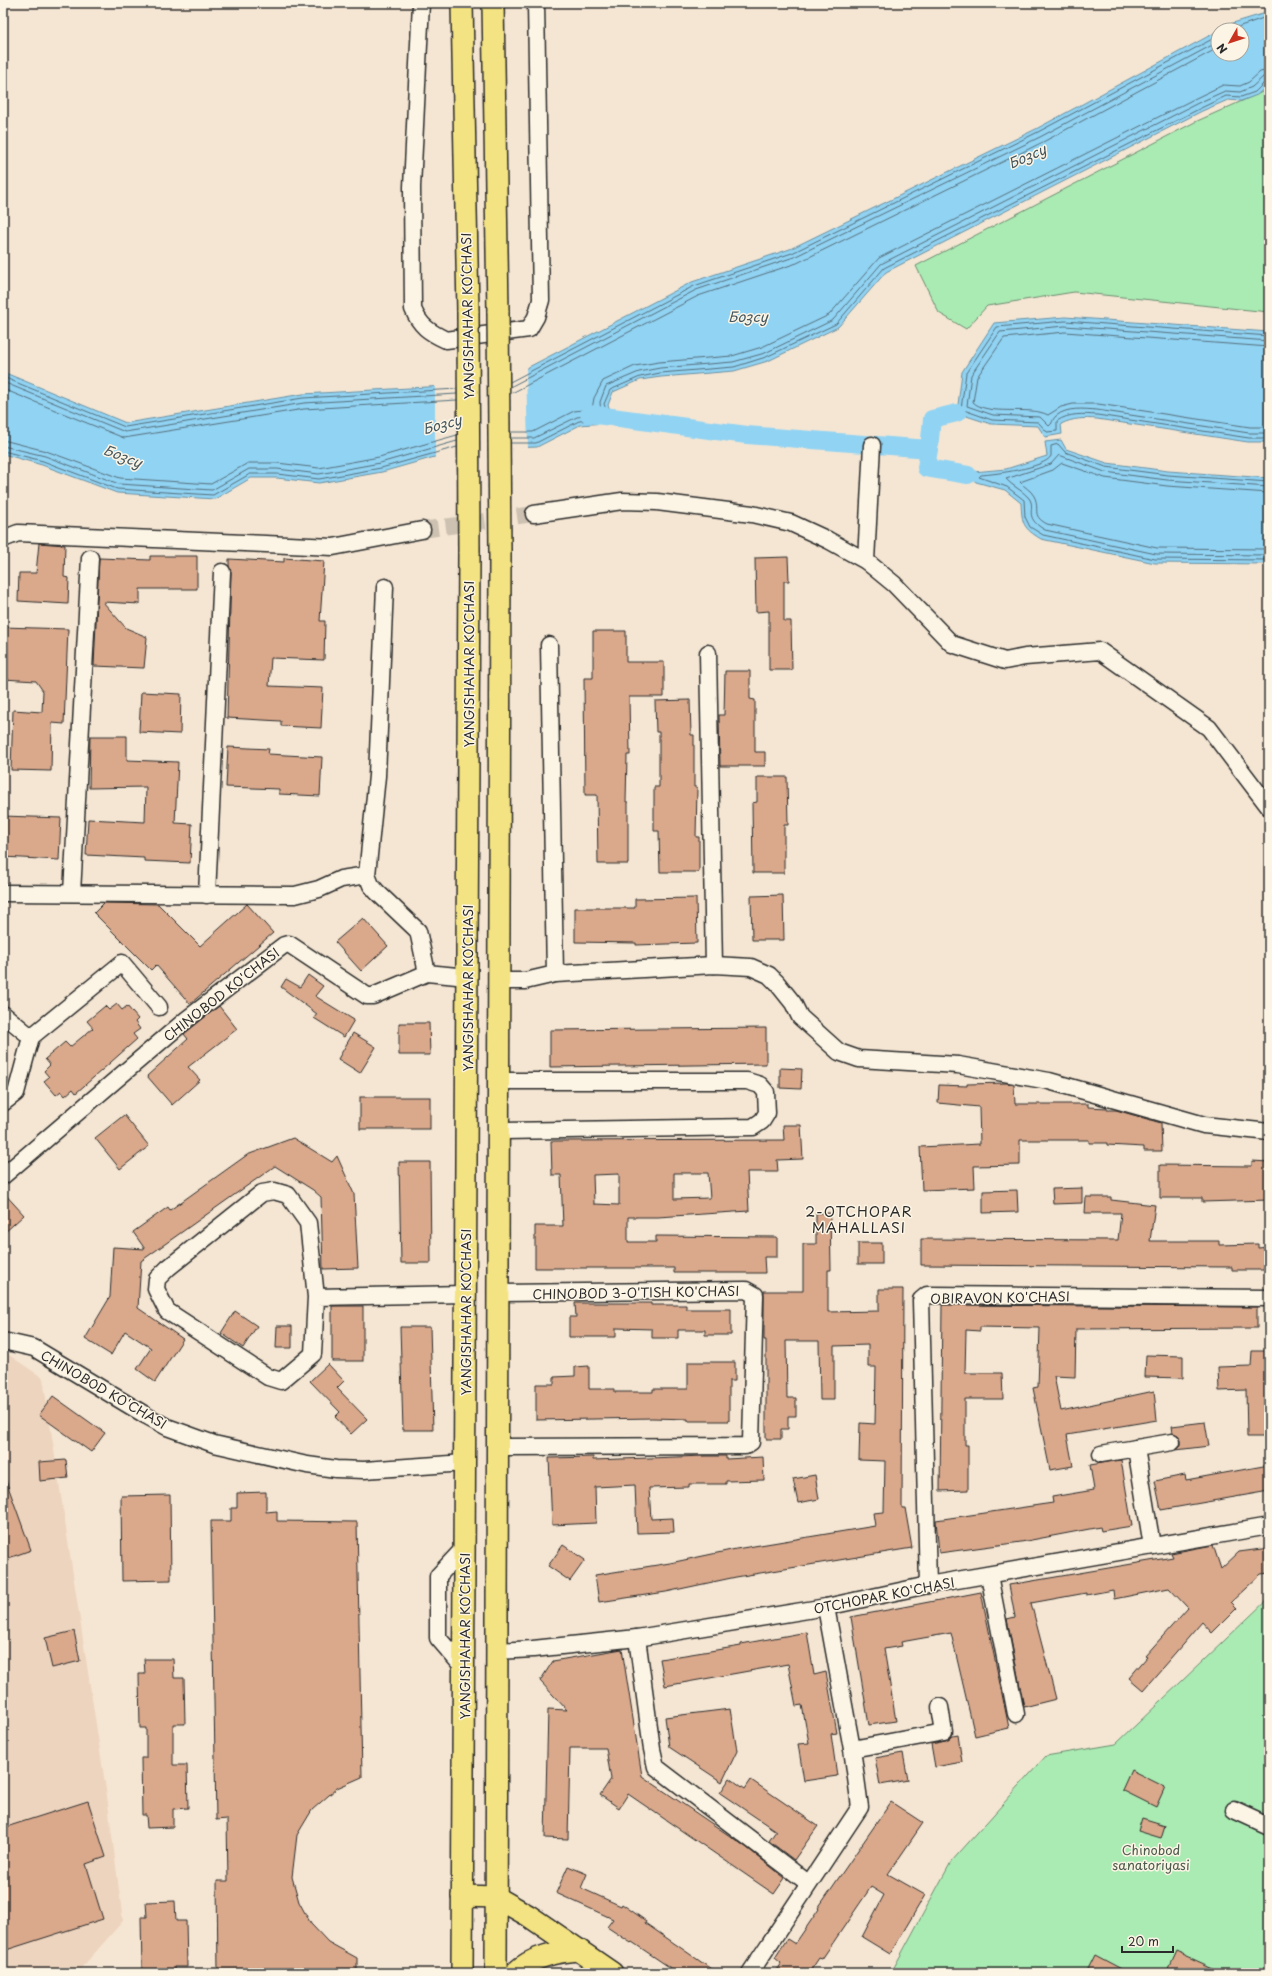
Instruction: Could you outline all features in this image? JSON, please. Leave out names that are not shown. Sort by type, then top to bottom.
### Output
[{"type":"main road","name":"YANGISHAHAR KO‘CHASI","points":[[462,3],[468,312],[469,552],[462,1973]]},
{"type":"main road","points":[[493,3],[500,552],[496,1973]]},
{"type":"main road","points":[[466,1209],[498,1209]]},
{"type":"main road","points":[[465,1373],[498,1372]]},
{"type":"main road","points":[[462,1896],[496,1897],[529,1916],[612,1973]]},
{"type":"main road","points":[[515,1973],[541,1958],[566,1951],[579,1950]]},
{"type":"street","points":[[421,3],[412,187],[413,309],[419,323],[446,340],[530,329],[536,317],[541,300],[536,3]]},
{"type":"street","points":[[866,562],[872,445]]},
{"type":"street","points":[[534,514],[622,501],[657,502],[752,514],[791,523],[828,540],[866,562],[894,584],[952,644],[1005,661],[1025,657],[1100,651],[1209,728],[1269,807]]},
{"type":"street","points":[[3,539],[18,534],[333,547],[422,530]]},
{"type":"street","points":[[72,893],[90,558]]},
{"type":"street","points":[[207,895],[222,572]]},
{"type":"street","points":[[385,587],[377,776],[367,875],[371,885],[377,892],[418,930],[427,973]]},
{"type":"street","points":[[549,645],[555,974]]},
{"type":"street","points":[[708,653],[714,965]]},
{"type":"street","points":[[3,893],[295,895],[319,889],[341,879],[367,875]]},
{"type":"street","name":"CHINOBOD KO'CHASI","points":[[3,1176],[182,1023],[284,945],[289,944],[367,996],[373,996],[427,973],[467,977]]},
{"type":"street","points":[[3,1103],[16,1093],[31,1038],[122,963],[159,1007]]},
{"type":"street","points":[[499,981],[525,981],[555,974],[714,965],[751,967],[769,975],[794,1003],[800,1017],[839,1052],[848,1056],[859,1059],[958,1065],[1049,1080],[1204,1126],[1269,1132]]},
{"type":"street","points":[[3,1014],[31,1038]]},
{"type":"street","points":[[499,1082],[748,1081],[760,1084],[766,1092],[767,1113],[762,1121],[753,1127],[499,1131]]},
{"type":"street","points":[[274,1191],[288,1195],[308,1223],[316,1297],[313,1354],[281,1381],[268,1377],[167,1311],[156,1289],[157,1279],[168,1268],[262,1193],[274,1191]]},
{"type":"street","name":"CHINOBOD 3-O'TISH KO'CHASI","points":[[498,1293],[746,1290],[755,1296],[751,1442],[745,1446],[498,1447]]},
{"type":"street","points":[[316,1297],[465,1294]]},
{"type":"street","name":"OBIRAVON KO'CHASI","points":[[928,1586],[921,1300],[927,1295],[1269,1298]]},
{"type":"street","name":"CHINOBOD KO'CHASI","points":[[3,1341],[34,1348],[167,1427],[214,1444],[307,1465],[336,1469],[364,1470],[465,1463]]},
{"type":"street","points":[[1101,1454],[1172,1442]]},
{"type":"street","points":[[1136,1448],[1152,1546]]},
{"type":"street","name":"OTCHOPAR KO'CHASI","points":[[497,1651],[533,1649],[636,1638],[826,1606],[928,1586],[1269,1526]]},
{"type":"street","points":[[989,1575],[1016,1714]]},
{"type":"street","points":[[750,1973],[808,1883],[860,1807],[852,1749],[826,1606]]},
{"type":"street","points":[[636,1638],[656,1767],[808,1883]]},
{"type":"street","points":[[852,1749],[944,1732],[940,1707]]},
{"type":"street","points":[[1234,1810],[1269,1826]]},
{"type":"shaded area","points":[[6,1353],[43,1378],[107,1796],[123,1921],[77,1973],[3,1973],[3,1354]]},
{"type":"green space","points":[[1269,89],[1269,312],[1074,292],[987,306],[966,329],[939,313],[916,266],[1195,122]]},
{"type":"green space","name":"Chinobod sanatoriyasi","points":[[1269,1598],[1269,1973],[891,1973],[951,1862],[1046,1756],[1116,1744]]},
{"type":"water","name":"Бозсу","points":[[1269,12],[1269,84],[1257,95],[1241,101],[1228,100],[1202,111],[886,272],[838,327],[768,361],[734,371],[640,380],[613,392],[608,405],[616,422],[580,425],[537,447],[459,450],[382,472],[319,483],[277,478],[251,478],[215,499],[117,493],[42,465],[3,454],[3,372],[126,423],[303,394],[498,383],[692,282],[790,249],[1036,129],[1210,35],[1210,62],[1250,62],[1250,22],[1236,22]]},
{"type":"water","points":[[1065,317],[1269,332],[1269,442],[1248,442],[1097,419],[1079,419],[1065,422],[1061,424],[1062,434],[1045,437],[1038,426],[991,424],[957,413],[962,372],[994,323]]},
{"type":"water","points":[[1061,440],[1066,449],[1107,463],[1168,471],[1269,478],[1269,564],[1155,563],[1041,539],[1030,532],[1025,525],[1022,516],[1021,503],[1005,490],[976,482],[968,475],[973,472],[1006,469],[1047,456],[1045,442]]},
{"type":"pier","points":[[526,367],[528,449],[459,452],[435,459],[435,385],[498,381]]},
{"type":"building","points":[[39,543],[65,545],[64,577],[69,578],[68,604],[18,601],[19,573],[36,573]]},
{"type":"building","points":[[150,556],[197,556],[197,589],[140,589],[140,604],[103,602],[126,628],[147,637],[144,668],[94,666],[99,558],[150,560]]},
{"type":"building","points":[[788,557],[789,581],[784,581],[784,621],[791,621],[792,670],[769,670],[769,611],[756,612],[755,558]]},
{"type":"building","points":[[284,558],[324,561],[320,621],[325,621],[324,660],[271,658],[269,686],[323,688],[321,728],[281,726],[281,721],[227,718],[231,572],[229,559],[284,562]]},
{"type":"building","points":[[3,627],[68,629],[64,724],[52,723],[51,771],[11,770],[13,710],[42,712],[43,691],[36,681],[3,679]]},
{"type":"building","points":[[593,631],[626,631],[626,662],[664,662],[664,697],[629,697],[630,755],[627,755],[626,802],[628,802],[628,864],[598,864],[597,795],[585,795],[584,678],[593,678]]},
{"type":"building","points":[[725,671],[750,671],[750,699],[755,700],[755,752],[765,752],[765,766],[720,766],[719,715],[724,715]]},
{"type":"building","points":[[141,692],[181,694],[180,734],[139,732]]},
{"type":"building","points":[[690,700],[691,735],[694,735],[694,787],[697,787],[696,837],[699,837],[699,872],[660,872],[659,831],[654,831],[654,787],[659,787],[659,732],[656,732],[655,701]]},
{"type":"building","points":[[90,736],[127,736],[127,760],[178,762],[175,823],[192,824],[190,863],[144,861],[144,858],[86,855],[88,819],[145,822],[146,787],[89,788]]},
{"type":"building","points":[[228,747],[269,749],[268,754],[322,757],[320,796],[279,794],[279,789],[226,787]]},
{"type":"building","points":[[757,777],[787,777],[788,825],[784,825],[784,873],[753,873],[752,803],[757,802]]},
{"type":"building","points":[[3,816],[61,818],[59,860],[3,857]]},
{"type":"building","points":[[783,895],[784,940],[752,940],[751,896]]},
{"type":"building","points":[[696,898],[697,943],[636,945],[636,943],[575,942],[575,908],[635,908],[635,899]]},
{"type":"building","points":[[104,903],[158,904],[200,946],[247,904],[273,933],[190,1004],[156,965],[151,970],[94,913]]},
{"type":"building","points":[[363,918],[388,946],[361,971],[335,942]]},
{"type":"building","points":[[308,975],[323,986],[315,996],[354,1020],[344,1037],[314,1018],[317,1014],[281,987],[286,979],[300,987]]},
{"type":"building","points":[[117,1004],[122,1010],[127,1006],[138,1019],[135,1022],[140,1029],[133,1034],[137,1039],[76,1093],[73,1089],[65,1096],[61,1091],[56,1095],[44,1081],[49,1077],[44,1071],[50,1065],[45,1059],[65,1042],[70,1047],[93,1028],[87,1021],[105,1006],[109,1010]]},
{"type":"building","points":[[219,1006],[237,1029],[188,1067],[200,1080],[172,1105],[147,1076],[188,1039],[184,1034]]},
{"type":"building","points":[[399,1023],[429,1023],[430,1055],[399,1055]]},
{"type":"building","points":[[766,1028],[766,1064],[550,1067],[550,1030]]},
{"type":"building","points":[[353,1033],[376,1047],[360,1073],[338,1059]]},
{"type":"building","points":[[780,1068],[802,1069],[801,1089],[780,1088]]},
{"type":"building","points":[[1007,1083],[1014,1085],[1015,1104],[1088,1104],[1088,1107],[1107,1108],[1107,1110],[1116,1110],[1161,1123],[1162,1151],[1144,1151],[1144,1147],[1107,1145],[1107,1143],[1089,1143],[1089,1140],[1020,1140],[1020,1165],[974,1166],[975,1188],[922,1190],[920,1147],[980,1144],[979,1107],[938,1103],[939,1085],[967,1086],[967,1084]]},
{"type":"building","points":[[360,1097],[430,1097],[430,1129],[360,1129]]},
{"type":"building","points":[[124,1115],[149,1146],[120,1169],[95,1138]]},
{"type":"building","points":[[783,1125],[801,1125],[803,1159],[777,1160],[778,1172],[747,1172],[749,1211],[658,1217],[628,1217],[628,1242],[656,1242],[656,1236],[777,1237],[777,1257],[764,1257],[765,1273],[674,1273],[674,1268],[535,1268],[535,1226],[563,1226],[561,1175],[552,1175],[551,1141],[784,1140]],"holes":[[[674,1173],[708,1173],[710,1198],[674,1199]],[[619,1174],[619,1205],[594,1204],[593,1175]]]},
{"type":"building","points":[[293,1138],[332,1162],[337,1156],[354,1194],[358,1268],[323,1269],[321,1197],[313,1190],[275,1166],[141,1261],[138,1308],[183,1339],[155,1382],[137,1369],[151,1348],[125,1331],[111,1355],[85,1339],[110,1297],[113,1247],[145,1249],[133,1232],[168,1207],[170,1210],[247,1155]]},
{"type":"building","points":[[1252,1161],[1269,1162],[1269,1200],[1202,1202],[1202,1198],[1160,1198],[1160,1165],[1252,1166]]},
{"type":"building","points":[[399,1162],[430,1162],[431,1263],[401,1263]]},
{"type":"building","points":[[1082,1188],[1082,1203],[1053,1204],[1052,1189]]},
{"type":"building","points":[[1017,1190],[1018,1212],[983,1213],[983,1191]]},
{"type":"building","points":[[3,1192],[24,1215],[3,1234]]},
{"type":"building","points":[[1086,1197],[1111,1197],[1111,1200],[1155,1205],[1150,1241],[1219,1241],[1219,1245],[1258,1244],[1258,1248],[1269,1247],[1269,1270],[1232,1270],[1232,1267],[921,1265],[921,1239],[1118,1240],[1121,1213],[1085,1213]]},
{"type":"building","points":[[816,1213],[830,1213],[831,1270],[828,1270],[828,1312],[879,1311],[879,1289],[903,1289],[902,1508],[905,1508],[912,1548],[736,1577],[666,1592],[599,1602],[595,1575],[670,1563],[736,1549],[875,1526],[873,1513],[884,1512],[885,1461],[859,1460],[860,1423],[875,1424],[876,1367],[868,1367],[868,1345],[834,1346],[834,1400],[820,1400],[819,1341],[786,1341],[787,1398],[796,1398],[796,1416],[788,1416],[788,1429],[781,1429],[781,1439],[766,1439],[766,1340],[764,1340],[764,1291],[803,1291],[803,1244],[816,1244]]},
{"type":"building","points":[[858,1243],[882,1243],[882,1264],[858,1264]]},
{"type":"building","points":[[575,1303],[651,1303],[651,1305],[686,1305],[686,1309],[731,1309],[731,1335],[705,1335],[705,1330],[678,1330],[678,1338],[652,1338],[652,1329],[616,1328],[616,1337],[569,1337],[569,1317],[576,1317]]},
{"type":"building","points":[[942,1305],[1257,1307],[1257,1328],[1076,1329],[1075,1377],[1054,1376],[1061,1411],[1154,1391],[1157,1420],[1067,1435],[1073,1466],[1050,1470],[1033,1388],[1038,1387],[1040,1328],[980,1327],[980,1331],[966,1330],[965,1373],[1002,1373],[1003,1399],[965,1399],[965,1445],[968,1445],[968,1490],[940,1491]]},
{"type":"building","points":[[332,1306],[363,1306],[363,1361],[332,1361]]},
{"type":"building","points":[[235,1311],[257,1326],[243,1348],[221,1333]]},
{"type":"building","points":[[277,1326],[292,1326],[292,1348],[276,1348]]},
{"type":"building","points":[[400,1327],[430,1327],[433,1430],[403,1430]]},
{"type":"building","points":[[1252,1351],[1269,1351],[1269,1437],[1247,1437],[1246,1390],[1219,1391],[1218,1367],[1251,1366]]},
{"type":"building","points":[[1146,1355],[1183,1356],[1183,1378],[1145,1377]]},
{"type":"building","points":[[688,1362],[735,1362],[735,1381],[729,1381],[729,1421],[688,1421],[688,1419],[653,1418],[536,1420],[536,1384],[554,1384],[554,1377],[575,1376],[575,1367],[589,1366],[589,1389],[615,1389],[615,1392],[653,1392],[653,1389],[688,1389]]},
{"type":"building","points":[[328,1364],[344,1381],[337,1388],[367,1419],[351,1434],[335,1417],[340,1412],[310,1381]]},
{"type":"building","points":[[53,1396],[105,1433],[91,1452],[39,1415]]},
{"type":"building","points":[[1205,1422],[1209,1446],[1176,1450],[1181,1446],[1181,1441],[1179,1436],[1173,1433],[1172,1426]]},
{"type":"building","points":[[726,1456],[726,1459],[763,1457],[764,1480],[726,1481],[726,1484],[689,1484],[689,1487],[649,1488],[651,1519],[673,1518],[674,1532],[637,1533],[635,1485],[595,1487],[596,1523],[552,1525],[549,1458],[593,1457],[593,1460]]},
{"type":"building","points":[[66,1460],[68,1478],[40,1481],[39,1462]]},
{"type":"building","points":[[1121,1460],[1132,1526],[1101,1531],[1100,1527],[1021,1542],[939,1553],[936,1520],[1053,1503],[1052,1497],[1094,1490],[1090,1465]]},
{"type":"building","points":[[1269,1465],[1269,1491],[1161,1510],[1155,1481],[1185,1475],[1186,1480]]},
{"type":"building","points":[[815,1475],[819,1499],[798,1503],[793,1479]]},
{"type":"building","points":[[3,1478],[5,1478],[31,1550],[3,1560]]},
{"type":"building","points":[[266,1492],[266,1512],[277,1511],[277,1521],[357,1522],[362,1777],[337,1788],[312,1810],[297,1835],[292,1877],[299,1902],[311,1924],[328,1942],[357,1958],[357,1973],[218,1973],[217,1881],[228,1881],[227,1819],[216,1820],[211,1521],[231,1521],[231,1508],[237,1508],[237,1493]]},
{"type":"building","points":[[170,1495],[171,1580],[122,1581],[121,1496]]},
{"type":"building","points":[[563,1545],[585,1560],[570,1581],[548,1566]]},
{"type":"building","points":[[1213,1545],[1221,1569],[1239,1552],[1269,1548],[1269,1573],[1261,1574],[1231,1602],[1237,1608],[1212,1633],[1202,1622],[1143,1690],[1129,1678],[1147,1657],[1145,1656],[1188,1608],[1169,1588],[1114,1599],[1113,1590],[1086,1595],[1086,1593],[1031,1603],[1056,1699],[1024,1707],[1007,1619],[1015,1617],[1009,1585],[1173,1557],[1171,1553]]},
{"type":"building","points":[[981,1592],[1009,1728],[975,1736],[951,1633],[901,1642],[902,1646],[884,1649],[896,1721],[869,1725],[851,1617]]},
{"type":"building","points":[[74,1631],[80,1661],[52,1668],[45,1638]]},
{"type":"building","points":[[807,1632],[814,1675],[826,1672],[837,1733],[831,1734],[837,1776],[804,1781],[798,1744],[809,1743],[802,1705],[796,1706],[788,1664],[665,1686],[660,1659],[741,1646],[741,1644]]},
{"type":"building","points":[[622,1649],[642,1776],[746,1847],[785,1878],[774,1894],[628,1794],[619,1808],[600,1795],[611,1779],[606,1748],[570,1748],[568,1839],[545,1838],[548,1709],[567,1710],[540,1681],[553,1661]]},
{"type":"building","points":[[144,1659],[173,1659],[174,1678],[184,1678],[185,1724],[173,1724],[173,1765],[187,1765],[188,1808],[173,1809],[173,1827],[147,1828],[146,1815],[142,1815],[141,1758],[146,1758],[146,1728],[140,1728],[139,1674],[145,1674]]},
{"type":"building","points":[[730,1709],[737,1751],[722,1782],[669,1747],[665,1717]]},
{"type":"building","points":[[958,1735],[962,1762],[935,1767],[931,1744],[946,1741],[953,1736]]},
{"type":"building","points":[[903,1753],[908,1780],[880,1785],[875,1758]]},
{"type":"building","points":[[1131,1770],[1165,1787],[1156,1807],[1122,1790]]},
{"type":"building","points":[[730,1778],[745,1789],[751,1780],[818,1826],[794,1860],[769,1841],[776,1831],[720,1793]]},
{"type":"building","points":[[88,1801],[106,1857],[86,1864],[103,1919],[3,1951],[3,1828]]},
{"type":"building","points":[[891,1802],[923,1823],[888,1874],[925,1895],[890,1954],[862,1937],[884,1895],[871,1887],[822,1959],[819,1958],[809,1973],[774,1973],[781,1963],[775,1958],[787,1939],[795,1944]]},
{"type":"building","points":[[1142,1818],[1165,1825],[1161,1838],[1138,1831]]},
{"type":"building","points":[[568,1866],[587,1874],[581,1888],[621,1906],[622,1904],[646,1921],[645,1923],[717,1973],[678,1973],[607,1927],[613,1919],[556,1893]]},
{"type":"building","points":[[175,1901],[176,1921],[186,1921],[187,1967],[174,1967],[175,1973],[147,1973],[147,1971],[142,1971],[141,1917],[147,1917],[146,1902]]},
{"type":"building","points":[[1175,1951],[1224,1973],[1165,1973]]},
{"type":"building","points":[[1095,1955],[1129,1973],[1086,1973]]},
{"type":"waterway","points":[[929,449],[932,419],[957,413]]},
{"type":"waterway","points":[[589,414],[747,435],[929,449],[926,468],[968,475]]},
{"type":"tunnel","points":[[422,530],[534,514]]},
{"type":"district","name":"2-OTCHOPAR MAHALLASI","points":[[859,1220]]}]
